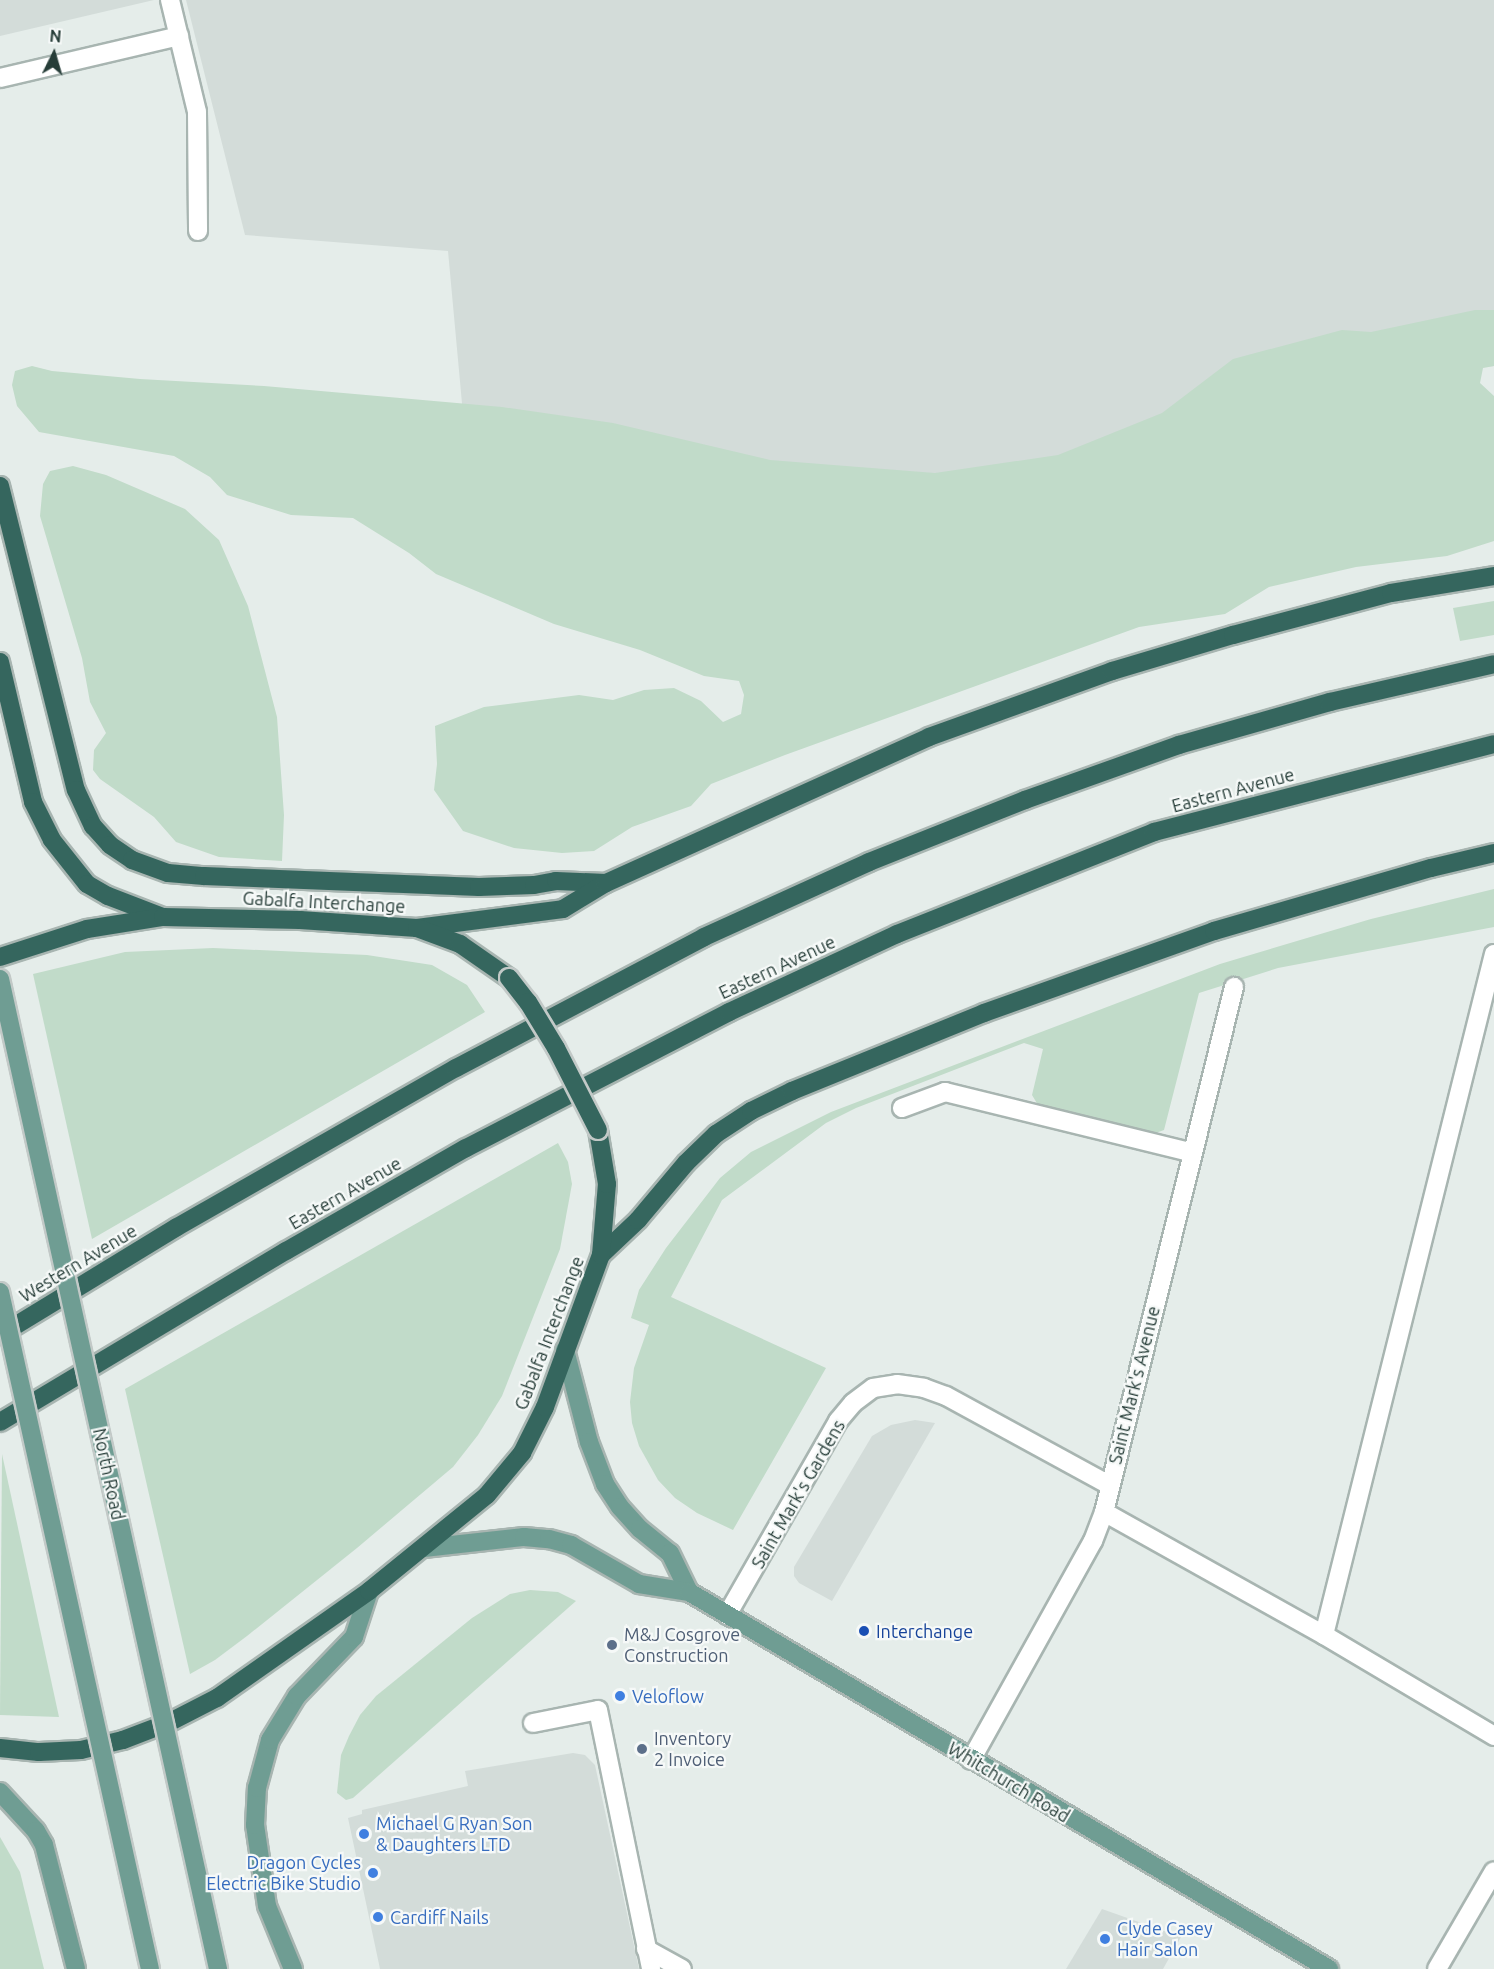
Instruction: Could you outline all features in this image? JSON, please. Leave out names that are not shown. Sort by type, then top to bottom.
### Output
[{"type":"highway","points":[[0,486],[76,790],[93,826],[110,845],[132,860],[168,873],[204,876],[479,887],[534,885],[556,881],[606,883]]},
{"type":"highway","points":[[417,928],[563,909],[606,883],[929,737],[1112,671],[1233,635],[1391,593],[1494,576]]},
{"type":"highway","points":[[0,662],[33,802],[52,840],[87,884],[108,896],[163,917]]},
{"type":"highway","name":"Western Avenue","points":[[0,1335],[177,1227],[466,1062],[704,937],[869,862],[1025,800],[1179,745],[1330,702],[1494,664]]},
{"type":"highway","name":"Eastern Avenue","points":[[0,1422],[466,1149],[729,1012],[897,934],[1154,832],[1494,744]]},
{"type":"highway","points":[[601,1255],[638,1220],[686,1163],[716,1134],[751,1111],[792,1091],[984,1012],[1214,931],[1431,868],[1494,853]]},
{"type":"highway","name":"Gabalfa Interchange","points":[[0,957],[87,929],[163,917],[300,920],[417,928],[460,944],[509,978],[528,1002],[556,1048],[598,1130],[607,1184],[601,1255],[545,1407],[522,1453],[487,1495],[369,1592],[258,1672],[217,1698],[170,1722],[123,1740],[81,1750],[39,1752],[0,1748]]},
{"type":"main road","name":"North Road","points":[[0,979],[218,1969]]},
{"type":"main road","points":[[0,1292],[150,1969]]},
{"type":"main road","points":[[565,1350],[590,1442],[605,1484],[620,1507],[640,1529],[670,1553],[689,1592]]},
{"type":"main road","name":"Whitchurch Road","points":[[424,1548],[524,1537],[549,1539],[571,1545],[639,1584],[689,1592],[1329,1969]]},
{"type":"main road","points":[[293,1969],[267,1905],[255,1825],[257,1788],[270,1740],[297,1696],[354,1637],[369,1592]]},
{"type":"main road","points":[[0,1792],[21,1813],[44,1845],[76,1969]]},
{"type":"street","points":[[170,0],[197,112],[198,231]]},
{"type":"street","points":[[0,78],[179,36]]},
{"type":"street","points":[[1324,1635],[1494,954]]},
{"type":"street","name":"Saint Mark's Avenue","points":[[971,1760],[1093,1541],[1104,1512],[1234,987]]},
{"type":"street","points":[[902,1108],[945,1092],[1193,1153]]},
{"type":"street","name":"Saint Mark's Gardens","points":[[726,1614],[838,1421],[854,1403],[873,1388],[897,1384],[924,1388],[946,1396],[1109,1485]]},
{"type":"street","points":[[1104,1512],[1324,1635],[1494,1736]]},
{"type":"street","points":[[534,1723],[598,1710],[651,1969]]},
{"type":"street","points":[[1437,1969],[1494,1871]]},
{"type":"street","points":[[646,1949],[682,1969]]},
{"type":"shaded area","points":[[0,0],[154,0],[0,36]]},
{"type":"shaded area","points":[[186,0],[1494,0],[1494,366],[1474,368],[1049,531],[464,425],[448,251],[245,235]]},
{"type":"shaded area","points":[[915,1420],[935,1423],[832,1601],[799,1583],[794,1576],[794,1567],[872,1436],[891,1425]]},
{"type":"shaded area","points":[[573,1753],[585,1755],[595,1765],[639,1969],[380,1969],[348,1818],[362,1814],[362,1810],[468,1786],[465,1771]]},
{"type":"shaded area","points":[[1102,1909],[1181,1937],[1163,1969],[1066,1969]]},
{"type":"green space","points":[[1475,310],[1494,310],[1494,366],[1483,368],[1480,383],[1494,396],[1494,541],[1447,556],[1356,567],[1269,587],[1225,614],[1139,627],[785,755],[711,784],[691,806],[632,827],[594,851],[562,853],[514,848],[463,831],[434,790],[437,764],[435,726],[484,707],[579,695],[613,700],[644,690],[674,688],[701,701],[723,722],[741,714],[744,695],[739,681],[704,676],[640,650],[554,624],[436,574],[409,553],[353,518],[291,515],[227,495],[210,477],[174,456],[39,432],[17,406],[12,385],[15,371],[32,366],[52,371],[140,379],[264,386],[502,407],[613,423],[770,460],[935,473],[1058,455],[1162,413],[1233,359],[1342,330],[1371,332]]},
{"type":"green space","points":[[73,466],[106,475],[185,509],[219,540],[248,606],[277,717],[284,815],[282,861],[219,857],[176,842],[154,817],[100,779],[93,770],[94,750],[106,733],[90,702],[82,658],[40,516],[43,484],[50,471]]},
{"type":"green space","points":[[1494,601],[1494,635],[1460,641],[1453,608]]},
{"type":"green space","points":[[1494,889],[1494,927],[1278,968],[1199,993],[1164,1130],[1153,1134],[1038,1105],[1032,1095],[1043,1049],[1024,1043],[856,1108],[826,1123],[722,1200],[671,1297],[826,1368],[733,1530],[697,1513],[675,1498],[658,1480],[639,1446],[632,1423],[630,1402],[634,1368],[649,1325],[631,1318],[639,1290],[666,1248],[720,1178],[751,1152],[831,1112],[1220,964],[1371,919]]},
{"type":"green space","points":[[213,948],[367,955],[432,965],[467,985],[485,1012],[92,1239],[33,974],[125,952]]},
{"type":"green space","points":[[558,1143],[568,1162],[572,1184],[560,1249],[502,1396],[478,1435],[453,1467],[357,1548],[247,1636],[215,1660],[190,1674],[125,1389]]},
{"type":"green space","points":[[2,1454],[59,1717],[0,1715]]},
{"type":"green space","points":[[530,1590],[558,1592],[576,1601],[353,1798],[346,1800],[337,1793],[341,1755],[360,1715],[376,1696],[472,1618],[510,1594]]},
{"type":"green space","points":[[0,1837],[20,1872],[44,1969],[0,1969]]},
{"type":"place","name":"Interchange","points":[[864,1631]]},
{"type":"place","name":"M&J Cosgrove Construction","points":[[612,1645]]},
{"type":"place","name":"Veloflow","points":[[620,1696]]},
{"type":"place","name":"Inventory 2 Invoice","points":[[642,1749]]},
{"type":"place","name":"Michael G Ryan Son & Daughters LTD","points":[[364,1834]]},
{"type":"place","name":"Dragon Cycles Electric Bike Studio","points":[[373,1873]]},
{"type":"place","name":"Cardiff Nails","points":[[378,1917]]},
{"type":"place","name":"Clyde Casey Hair Salon","points":[[1105,1939]]}]
